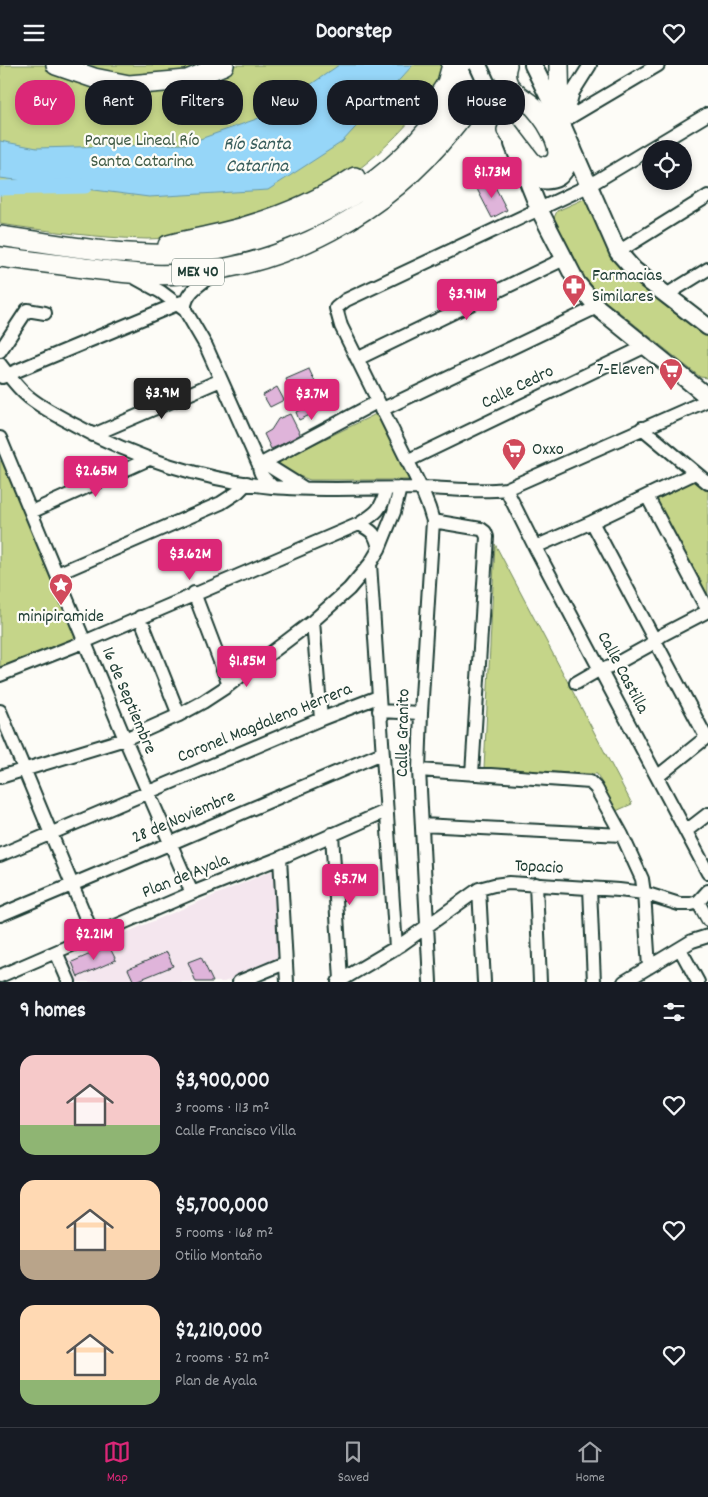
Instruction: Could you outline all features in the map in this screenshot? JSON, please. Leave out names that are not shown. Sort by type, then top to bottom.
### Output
[{"type":"highway","points":[[56,65],[94,78],[129,85],[162,83]]},
{"type":"highway","points":[[166,80],[189,65]]},
{"type":"highway","points":[[186,80],[224,65]]},
{"type":"highway","points":[[152,254],[167,245],[229,230],[279,215],[309,203],[346,183],[368,169],[394,147],[424,117],[447,83],[452,65]]},
{"type":"highway","name":"MEX 40","points":[[0,236],[117,252],[152,254],[195,252],[234,245],[273,234],[334,206],[392,165],[416,143],[456,94],[472,65]]},
{"type":"highway","name":"MEX 40","points":[[0,257],[154,275],[220,269],[296,248],[343,225],[380,199],[431,154],[453,129],[492,65]]},
{"type":"highway","points":[[507,65],[507,80]]},
{"type":"highway","points":[[559,65],[562,121]]},
{"type":"highway","points":[[506,125],[536,165],[546,167],[555,162],[558,156],[556,141],[541,115],[525,100]]},
{"type":"main road","points":[[478,65],[485,80]]},
{"type":"main road","points":[[532,65],[562,121],[588,186],[618,252],[634,271],[708,327]]},
{"type":"main road","points":[[505,125],[539,209],[580,288],[597,307],[708,398]]},
{"type":"main road","points":[[526,176],[540,181],[556,178],[564,173],[568,167],[573,149]]},
{"type":"street","points":[[562,121],[573,92],[590,65]]},
{"type":"street","points":[[562,121],[658,65]]},
{"type":"street","points":[[539,209],[588,186],[708,114]]},
{"type":"street","points":[[618,252],[708,196]]},
{"type":"street","name":"Calle Granito","points":[[430,982],[419,770],[433,521],[421,488],[379,406],[337,315],[336,308],[346,300],[539,209]]},
{"type":"street","points":[[357,359],[564,259]]},
{"type":"street","points":[[4,377],[183,305],[192,291],[220,269]]},
{"type":"street","points":[[666,295],[708,269]]},
{"type":"street","points":[[125,273],[183,305],[206,346],[262,464],[262,477],[273,487]]},
{"type":"street","points":[[262,464],[379,406],[597,307]]},
{"type":"street","points":[[0,351],[27,310],[45,313]]},
{"type":"street","name":"Calle Cedro","points":[[406,461],[646,346]]},
{"type":"street","points":[[0,364],[4,377],[30,398],[93,435],[149,459],[202,474],[273,487],[421,488],[472,491],[506,489],[708,398]]},
{"type":"street","points":[[93,435],[221,380]]},
{"type":"street","points":[[642,428],[708,483]]},
{"type":"street","name":"16 de Septiembre","points":[[1,445],[192,893]]},
{"type":"street","points":[[31,512],[149,459]]},
{"type":"street","points":[[262,464],[304,488]]},
{"type":"street","points":[[535,547],[695,473]]},
{"type":"street","points":[[57,575],[221,503],[238,493],[247,483]]},
{"type":"street","points":[[0,777],[125,739],[179,715],[229,685],[313,621],[349,589],[370,564],[378,549],[394,512],[400,488]]},
{"type":"street","points":[[0,675],[84,642],[194,593],[359,524],[381,507],[385,500],[386,489]]},
{"type":"street","name":"Calle Castilla","points":[[506,489],[708,873]]},
{"type":"street","points":[[576,683],[708,611],[647,496]]},
{"type":"street","points":[[433,521],[481,529],[488,537],[472,774]]},
{"type":"street","points":[[592,522],[707,736],[657,777]]},
{"type":"street","points":[[359,524],[374,533],[378,549]]},
{"type":"street","points":[[370,564],[396,949]]},
{"type":"street","points":[[194,593],[229,685]]},
{"type":"street","points":[[140,617],[179,715]]},
{"type":"street","points":[[313,621],[321,719]]},
{"type":"street","name":"Coronel Magdaleno Herrera","points":[[0,855],[321,719],[378,697]]},
{"type":"street","points":[[0,711],[93,935]]},
{"type":"street","points":[[379,711],[421,713]]},
{"type":"street","name":"28 de Noviembre","points":[[0,915],[382,753]]},
{"type":"street","points":[[419,770],[590,783],[596,788],[637,866],[644,893],[649,967]]},
{"type":"street","name":"Plan de Ayala","points":[[4,977],[93,935],[280,858],[386,811]]},
{"type":"street","points":[[686,831],[708,813]]},
{"type":"street","points":[[422,825],[622,835]]},
{"type":"street","points":[[332,834],[339,981]]},
{"type":"street","points":[[280,858],[287,982]]},
{"type":"street","name":"Topacio","points":[[339,981],[396,949],[479,889],[494,885],[508,883],[590,888],[644,893],[678,904],[698,902]]},
{"type":"street","points":[[536,884],[540,982]]},
{"type":"street","points":[[590,888],[594,982]]},
{"type":"street","points":[[479,889],[484,982]]},
{"type":"street","points":[[708,891],[698,902],[708,920]]},
{"type":"street","points":[[624,982],[692,941],[708,936]]},
{"type":"street","points":[[680,949],[698,982]]},
{"type":"street","points":[[56,952],[69,982]]},
{"type":"street","points":[[239,982],[285,963]]},
{"type":"shaded area","points":[[276,869],[278,960],[224,982],[76,982],[66,958]]},
{"type":"green space","name":"Parque Lineal Río Santa Catarina","points":[[0,65],[451,65],[438,86],[438,80],[327,80],[327,125],[407,125],[368,162],[327,191],[305,203],[188,234],[147,239],[92,236],[0,224]]},
{"type":"green space","points":[[584,199],[590,202],[614,254],[708,334],[708,378],[700,377],[588,287],[554,218],[557,211]]},
{"type":"green space","points":[[378,413],[410,480],[310,480],[288,472],[275,463]]},
{"type":"green space","points":[[5,459],[78,638],[0,670],[0,461]]},
{"type":"green space","points":[[696,480],[708,489],[708,601],[654,501]]},
{"type":"green space","points":[[495,544],[632,804],[616,811],[597,774],[484,769]]},
{"type":"water","name":"Río Santa Catarina","points":[[339,65],[413,65],[399,80],[327,80],[327,125],[358,125],[342,142],[268,190],[149,197],[0,178],[0,141],[37,148],[186,144],[253,120],[253,125],[317,125],[317,80]]},
{"type":"building","points":[[492,181],[507,210],[492,218],[477,189]]},
{"type":"building","points":[[309,369],[323,399],[328,397],[332,405],[299,420],[296,412],[301,410],[286,379]]},
{"type":"building","points":[[277,387],[284,400],[270,407],[263,395]]},
{"type":"building","points":[[290,414],[301,436],[271,449],[264,434],[271,430],[278,419]]},
{"type":"building","points":[[109,946],[116,960],[78,977],[72,962]]},
{"type":"building","points":[[167,952],[173,966],[134,982],[128,969]]},
{"type":"building","points":[[201,957],[213,982],[196,982],[188,962]]},
{"type":"waterway","name":"Río Santa Catarina","points":[[0,188],[85,186]]},
{"type":"place","name":"Farmacias Similares","points":[[574,307]]},
{"type":"place","name":"7-Eleven","points":[[671,391]]},
{"type":"place","name":"Oxxo","points":[[514,471]]},
{"type":"place","name":"minipiramide","points":[[61,606]]}]
